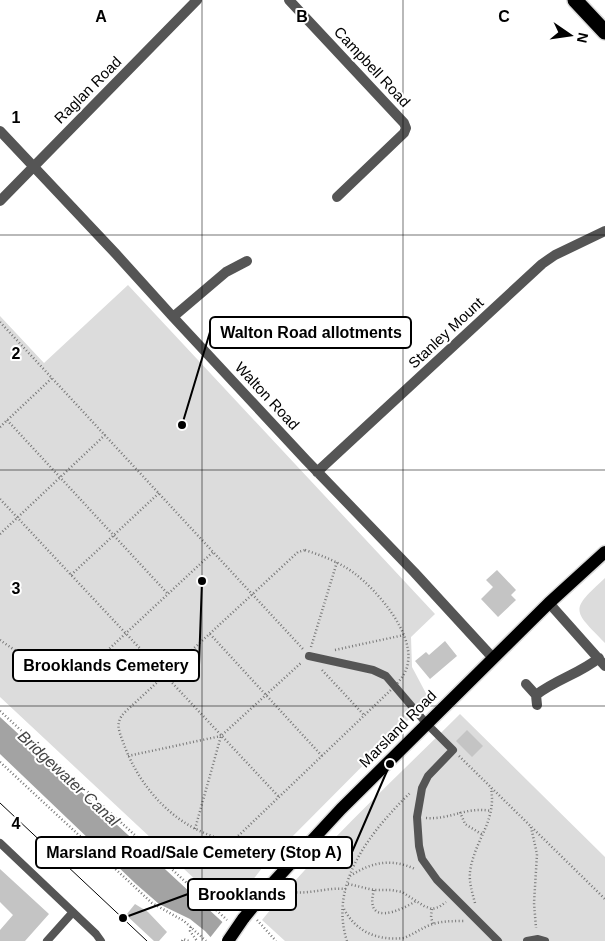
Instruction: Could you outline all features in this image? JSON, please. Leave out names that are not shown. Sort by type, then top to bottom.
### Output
[{"type":"highway","points":[[575,0],[605,32]]},
{"type":"main road","name":"Marsland Road","points":[[228,941],[246,916],[341,809],[549,603],[605,552]]},
{"type":"street","name":"Raglan Road","points":[[0,201],[197,0]]},
{"type":"street","name":"Campbell Road","points":[[289,0],[404,123],[406,128],[404,133],[337,197]]},
{"type":"street","name":"Walton Road","points":[[0,131],[493,658]]},
{"type":"street","name":"Stanley Mount","points":[[317,472],[542,264],[555,255],[605,231]]},
{"type":"street","points":[[173,317],[221,276],[247,261]]},
{"type":"street","points":[[536,694],[556,681],[602,662],[549,603]]},
{"type":"street","points":[[526,684],[536,694],[537,706]]},
{"type":"lane","points":[[309,656],[372,670],[386,676],[426,723],[453,750],[428,776],[422,788],[417,817],[422,859],[436,880],[498,941]]},
{"type":"lane","points":[[0,843],[96,934],[101,941]]},
{"type":"lane","points":[[48,941],[72,912]]},
{"type":"lane","points":[[527,941],[542,940]]},
{"type":"path","points":[[0,322],[364,716]]},
{"type":"path","points":[[0,427],[52,378]]},
{"type":"path","points":[[7,420],[168,594]]},
{"type":"path","points":[[0,534],[105,435]]},
{"type":"path","points":[[71,575],[159,494]]},
{"type":"path","points":[[0,499],[279,797]]},
{"type":"path","points":[[305,550],[337,562],[368,584],[394,616],[404,635],[408,649],[408,661],[406,671],[395,686],[234,840],[226,841],[195,830],[157,800],[137,774],[128,756],[119,730],[120,718],[252,594],[298,552],[305,550]]},
{"type":"path","points":[[0,640],[41,666],[63,675],[80,676],[213,552]]},
{"type":"path","points":[[309,656],[337,562]]},
{"type":"path","points":[[210,634],[322,756]]},
{"type":"path","points":[[128,756],[221,736],[309,656],[404,635]]},
{"type":"path","points":[[0,710],[216,910]]},
{"type":"path","points":[[195,830],[221,736]]},
{"type":"path","points":[[453,750],[605,899]]},
{"type":"path","points":[[0,762],[152,903],[191,927],[206,941]]},
{"type":"path","points":[[347,941],[343,908],[349,876],[360,854],[383,822],[428,776]]},
{"type":"path","points":[[482,926],[470,882],[473,860],[492,811],[491,787]]},
{"type":"path","points":[[417,817],[439,818],[475,809],[492,811]]},
{"type":"path","points":[[460,812],[465,824],[483,835]]},
{"type":"path","points":[[531,826],[537,854],[534,904],[542,940]]},
{"type":"path","points":[[234,840],[262,868]]},
{"type":"path","points":[[349,876],[379,862],[400,863],[416,869]]},
{"type":"path","points":[[347,884],[374,890],[396,891],[408,895],[432,909],[439,907],[453,896]]},
{"type":"path","points":[[286,891],[301,894],[328,888],[346,889]]},
{"type":"path","points":[[374,890],[373,906],[383,914],[395,912],[416,901]]},
{"type":"path","points":[[343,908],[348,917],[362,932],[381,940],[393,941],[402,939],[433,924],[452,921],[464,921],[482,926]]},
{"type":"path","points":[[432,909],[431,917],[433,924]]},
{"type":"path","points":[[246,916],[276,941]]},
{"type":"path","points":[[191,927],[190,931],[197,941]]},
{"type":"path","points":[[182,941],[183,939],[188,941]]},
{"type":"shaded area","points":[[128,285],[435,614],[411,637],[412,667],[429,699],[262,868],[229,911],[0,697],[0,316],[44,363]]},
{"type":"shaded area","points":[[605,578],[605,643],[586,624],[581,617],[580,610],[585,597]]},
{"type":"shaded area","points":[[460,714],[605,857],[605,941],[285,941],[262,920],[308,866]]},
{"type":"shaded area","points":[[0,717],[243,941],[214,941],[190,919],[159,904],[136,884],[0,754]]},
{"type":"pier","points":[[224,920],[245,941],[211,941],[209,939]]},
{"type":"building","points":[[497,570],[516,590],[511,595],[516,600],[498,617],[481,599],[493,587],[486,580]]},
{"type":"building","points":[[445,641],[457,656],[430,679],[415,661],[426,652],[429,655]]},
{"type":"building","points":[[467,730],[483,746],[472,757],[456,741]]},
{"type":"building","points":[[0,869],[49,914],[25,941],[0,941],[0,930],[13,915],[0,902]]},
{"type":"building","points":[[135,904],[148,912],[167,932],[159,941],[154,941],[126,915]]},
{"type":"tram line","points":[[0,803],[147,941]]},
{"type":"place","name":"Walton Road allotments","points":[[182,425]]},
{"type":"place","name":"Brooklands Cemetery","points":[[202,581]]},
{"type":"place","name":"Marsland Road/Sale Cemetery (Stop A)","points":[[390,764]]},
{"type":"place","name":"Brooklands","points":[[123,918]]},
{"type":"water label","name":"Bridgewater Canal","points":[[69,778]]}]
